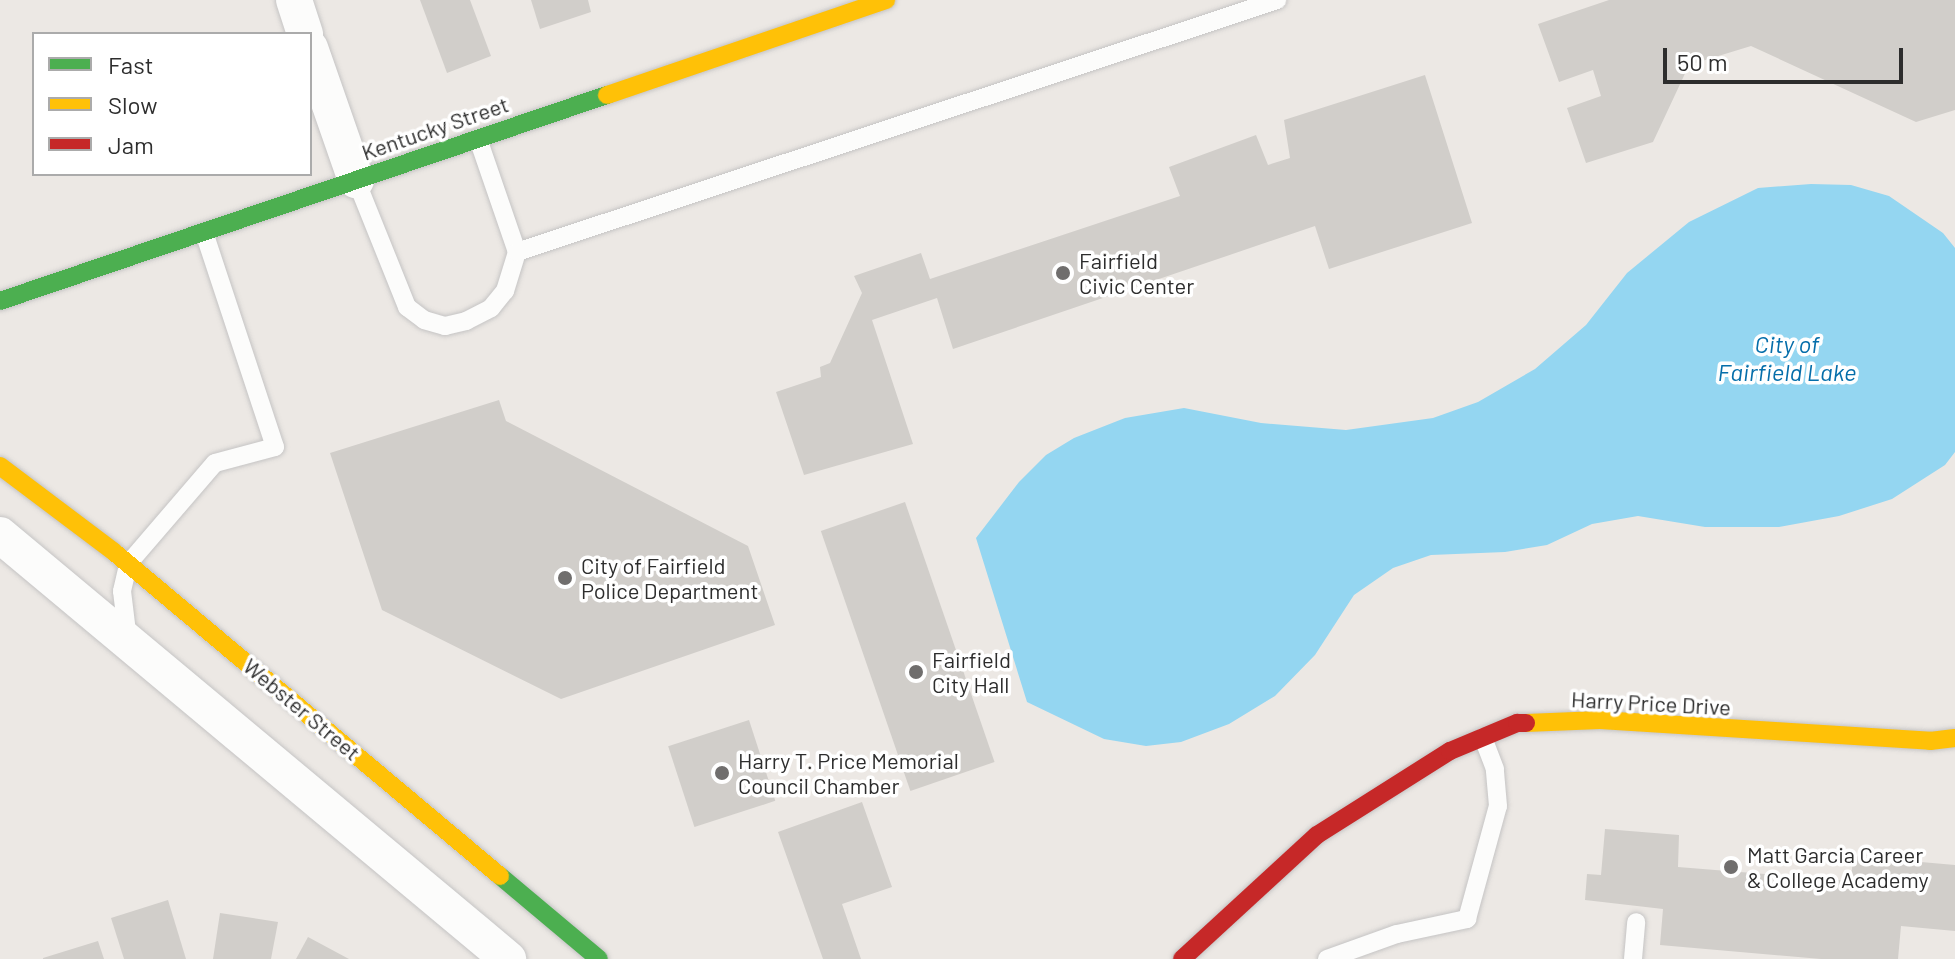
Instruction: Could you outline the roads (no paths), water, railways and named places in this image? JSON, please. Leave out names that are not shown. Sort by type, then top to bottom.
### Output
[{"type":"street","points":[[294,0],[304,32]]},
{"type":"street","name":"Kentucky Street","points":[[12,297],[882,1]]},
{"type":"street","points":[[312,54],[356,180]]},
{"type":"street","points":[[0,325],[12,297]]},
{"type":"street","name":"Webster Street","points":[[0,466],[128,564],[599,959]]},
{"type":"street","points":[[0,535],[508,959]]},
{"type":"street","name":"Harry Price Drive","points":[[1182,959],[1317,835],[1450,751],[1517,723],[1600,720],[1716,730],[1930,741],[1955,738]]},
{"type":"lane","points":[[517,252],[1277,0]]},
{"type":"lane","points":[[356,180],[407,307],[424,320],[445,326],[466,321],[491,308],[505,291],[517,252],[478,139]]},
{"type":"lane","points":[[129,643],[122,591],[128,564],[215,463],[275,447],[204,232]]},
{"type":"lane","points":[[1327,959],[1397,934],[1467,919],[1498,806],[1495,769],[1483,737]]},
{"type":"lane","points":[[1633,959],[1636,922]]},
{"type":"water","name":"City of Fairfield Lake","points":[[1851,185],[1889,196],[1943,233],[1955,248],[1955,452],[1945,465],[1892,499],[1839,516],[1779,527],[1705,527],[1638,516],[1592,524],[1547,545],[1505,552],[1431,555],[1393,568],[1354,595],[1315,655],[1275,696],[1229,724],[1181,742],[1146,746],[1104,739],[1027,702],[976,538],[1019,482],[1046,455],[1074,438],[1125,418],[1184,408],[1261,423],[1346,430],[1433,418],[1478,402],[1535,369],[1586,325],[1627,273],[1689,222],[1758,188]]},
{"type":"place","name":"Fairfield Civic Center","points":[[1063,273]]},
{"type":"place","name":"City of Fairfield Police Department","points":[[565,578]]},
{"type":"place","name":"Fairfield City Hall","points":[[916,672]]},
{"type":"place","name":"Harry T. Price Memorial Council Chamber","points":[[722,773]]},
{"type":"place","name":"Matt Garcia Career & College Academy","points":[[1731,867]]}]
